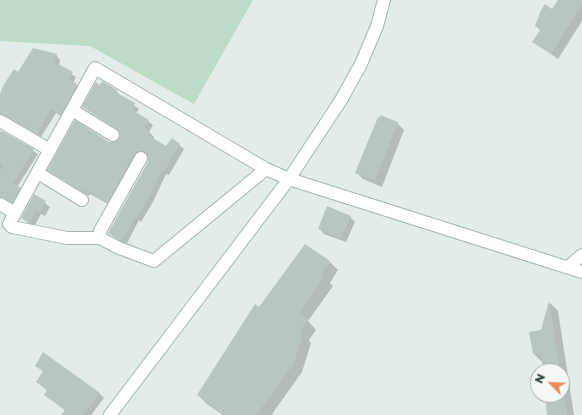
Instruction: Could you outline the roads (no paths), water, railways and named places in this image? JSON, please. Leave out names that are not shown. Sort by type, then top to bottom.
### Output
[{"type":"street","points":[[110,415],[289,179],[342,100],[362,64],[377,26],[384,0]]},
{"type":"street","points":[[266,170],[154,261],[119,248],[100,238],[67,238],[12,227],[9,224],[95,68],[266,170],[289,179],[582,272]]},
{"type":"street","points":[[72,110],[113,135]]},
{"type":"street","points":[[0,120],[50,150]]},
{"type":"street","points":[[100,238],[100,231],[141,158]]},
{"type":"street","points":[[38,173],[82,200]]},
{"type":"street","points":[[0,204],[15,213]]},
{"type":"street","points":[[568,267],[582,255]]}]
